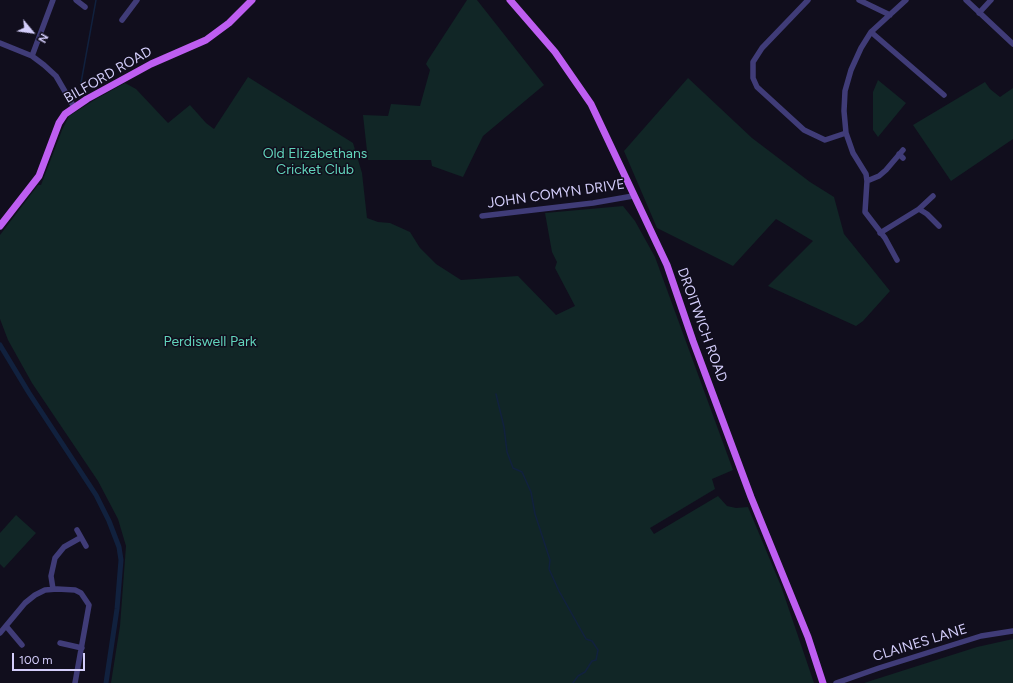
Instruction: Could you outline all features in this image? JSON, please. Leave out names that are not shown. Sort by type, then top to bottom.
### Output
[{"type":"main road","name":"DROITWICH ROAD","points":[[510,0],[555,52],[587,98],[614,151],[633,196],[667,265],[693,341],[751,497],[808,637],[823,683]]},
{"type":"main road","name":"BILFORD ROAD","points":[[0,226],[39,176],[59,123],[65,114],[74,107],[151,64],[206,40],[229,23],[250,1]]},
{"type":"street","points":[[32,56],[53,0]]},
{"type":"street","points":[[76,0],[85,8]]},
{"type":"street","points":[[122,20],[137,0]]},
{"type":"street","points":[[808,0],[762,48],[753,62],[753,78],[757,86],[804,130],[825,140],[846,133]]},
{"type":"street","points":[[859,0],[890,15]]},
{"type":"street","points":[[897,260],[880,232],[865,212],[868,181],[866,174],[853,153],[846,133],[845,91],[851,70],[871,32],[906,0]]},
{"type":"street","points":[[966,0],[1013,44]]},
{"type":"street","points":[[980,13],[991,0]]},
{"type":"street","points":[[871,32],[944,95]]},
{"type":"street","points":[[0,43],[32,56],[56,76],[74,107]]},
{"type":"street","points":[[868,181],[879,176],[902,154]]},
{"type":"street","name":"JOHN COMYN DRIVE","points":[[482,216],[593,203],[633,196]]},
{"type":"street","points":[[880,232],[919,209],[933,196]]},
{"type":"street","points":[[919,209],[927,214],[939,226]]},
{"type":"street","points":[[77,530],[80,538],[86,546]]},
{"type":"street","points":[[53,589],[51,576],[55,558],[64,547],[80,538]]},
{"type":"street","points":[[0,633],[30,598],[45,590],[74,590],[86,598],[89,605],[75,683]]},
{"type":"street","points":[[6,626],[22,645]]},
{"type":"street","name":"CLAINES LANE","points":[[836,683],[878,668],[981,636],[1013,631]]},
{"type":"street","points":[[60,643],[82,648]]},
{"type":"green space","points":[[467,0],[477,0],[544,85],[483,136],[463,177],[432,166],[431,160],[368,160],[363,115],[388,116],[391,104],[420,106],[430,70],[426,64]]},
{"type":"green space","points":[[248,77],[353,143],[362,173],[367,218],[378,222],[390,223],[410,232],[420,248],[436,264],[461,280],[518,276],[556,315],[575,306],[555,268],[557,262],[552,252],[545,213],[623,206],[635,221],[655,257],[733,470],[712,479],[715,489],[650,528],[654,534],[718,496],[727,506],[736,508],[748,507],[781,586],[814,683],[111,683],[120,626],[126,546],[118,519],[98,481],[32,383],[8,340],[0,319],[0,235],[38,185],[41,185],[62,130],[69,116],[125,83],[136,89],[168,123],[190,105],[206,123],[214,129]]},
{"type":"green space","points":[[688,78],[752,138],[810,182],[834,197],[844,234],[890,291],[863,321],[856,326],[768,286],[813,241],[776,219],[733,266],[657,228],[624,151]]},
{"type":"green space","points":[[878,80],[906,103],[878,137],[873,130],[873,92]]},
{"type":"green space","points":[[985,82],[990,89],[1000,97],[1013,88],[1013,139],[951,181],[913,125]]},
{"type":"green space","points":[[16,515],[36,533],[4,568],[0,564],[0,533]]},
{"type":"green space","points":[[1013,639],[1013,683],[864,683],[977,647]]},
{"type":"waterway","points":[[85,94],[81,83],[96,0]]},
{"type":"waterway","points":[[0,345],[29,393],[96,495],[109,521],[119,547],[121,560],[117,609],[106,683]]},
{"type":"waterway","points":[[496,394],[504,427],[507,452],[513,468],[522,472],[531,492],[535,514],[550,560],[549,569],[559,591],[586,639],[592,641],[598,650],[596,660],[592,661],[585,672],[578,676],[573,683]]},
{"type":"park label","name":"Old Elizabethans Cricket Club","points":[[315,162]]},
{"type":"park label","name":"Perdiswell Park","points":[[210,342]]}]
